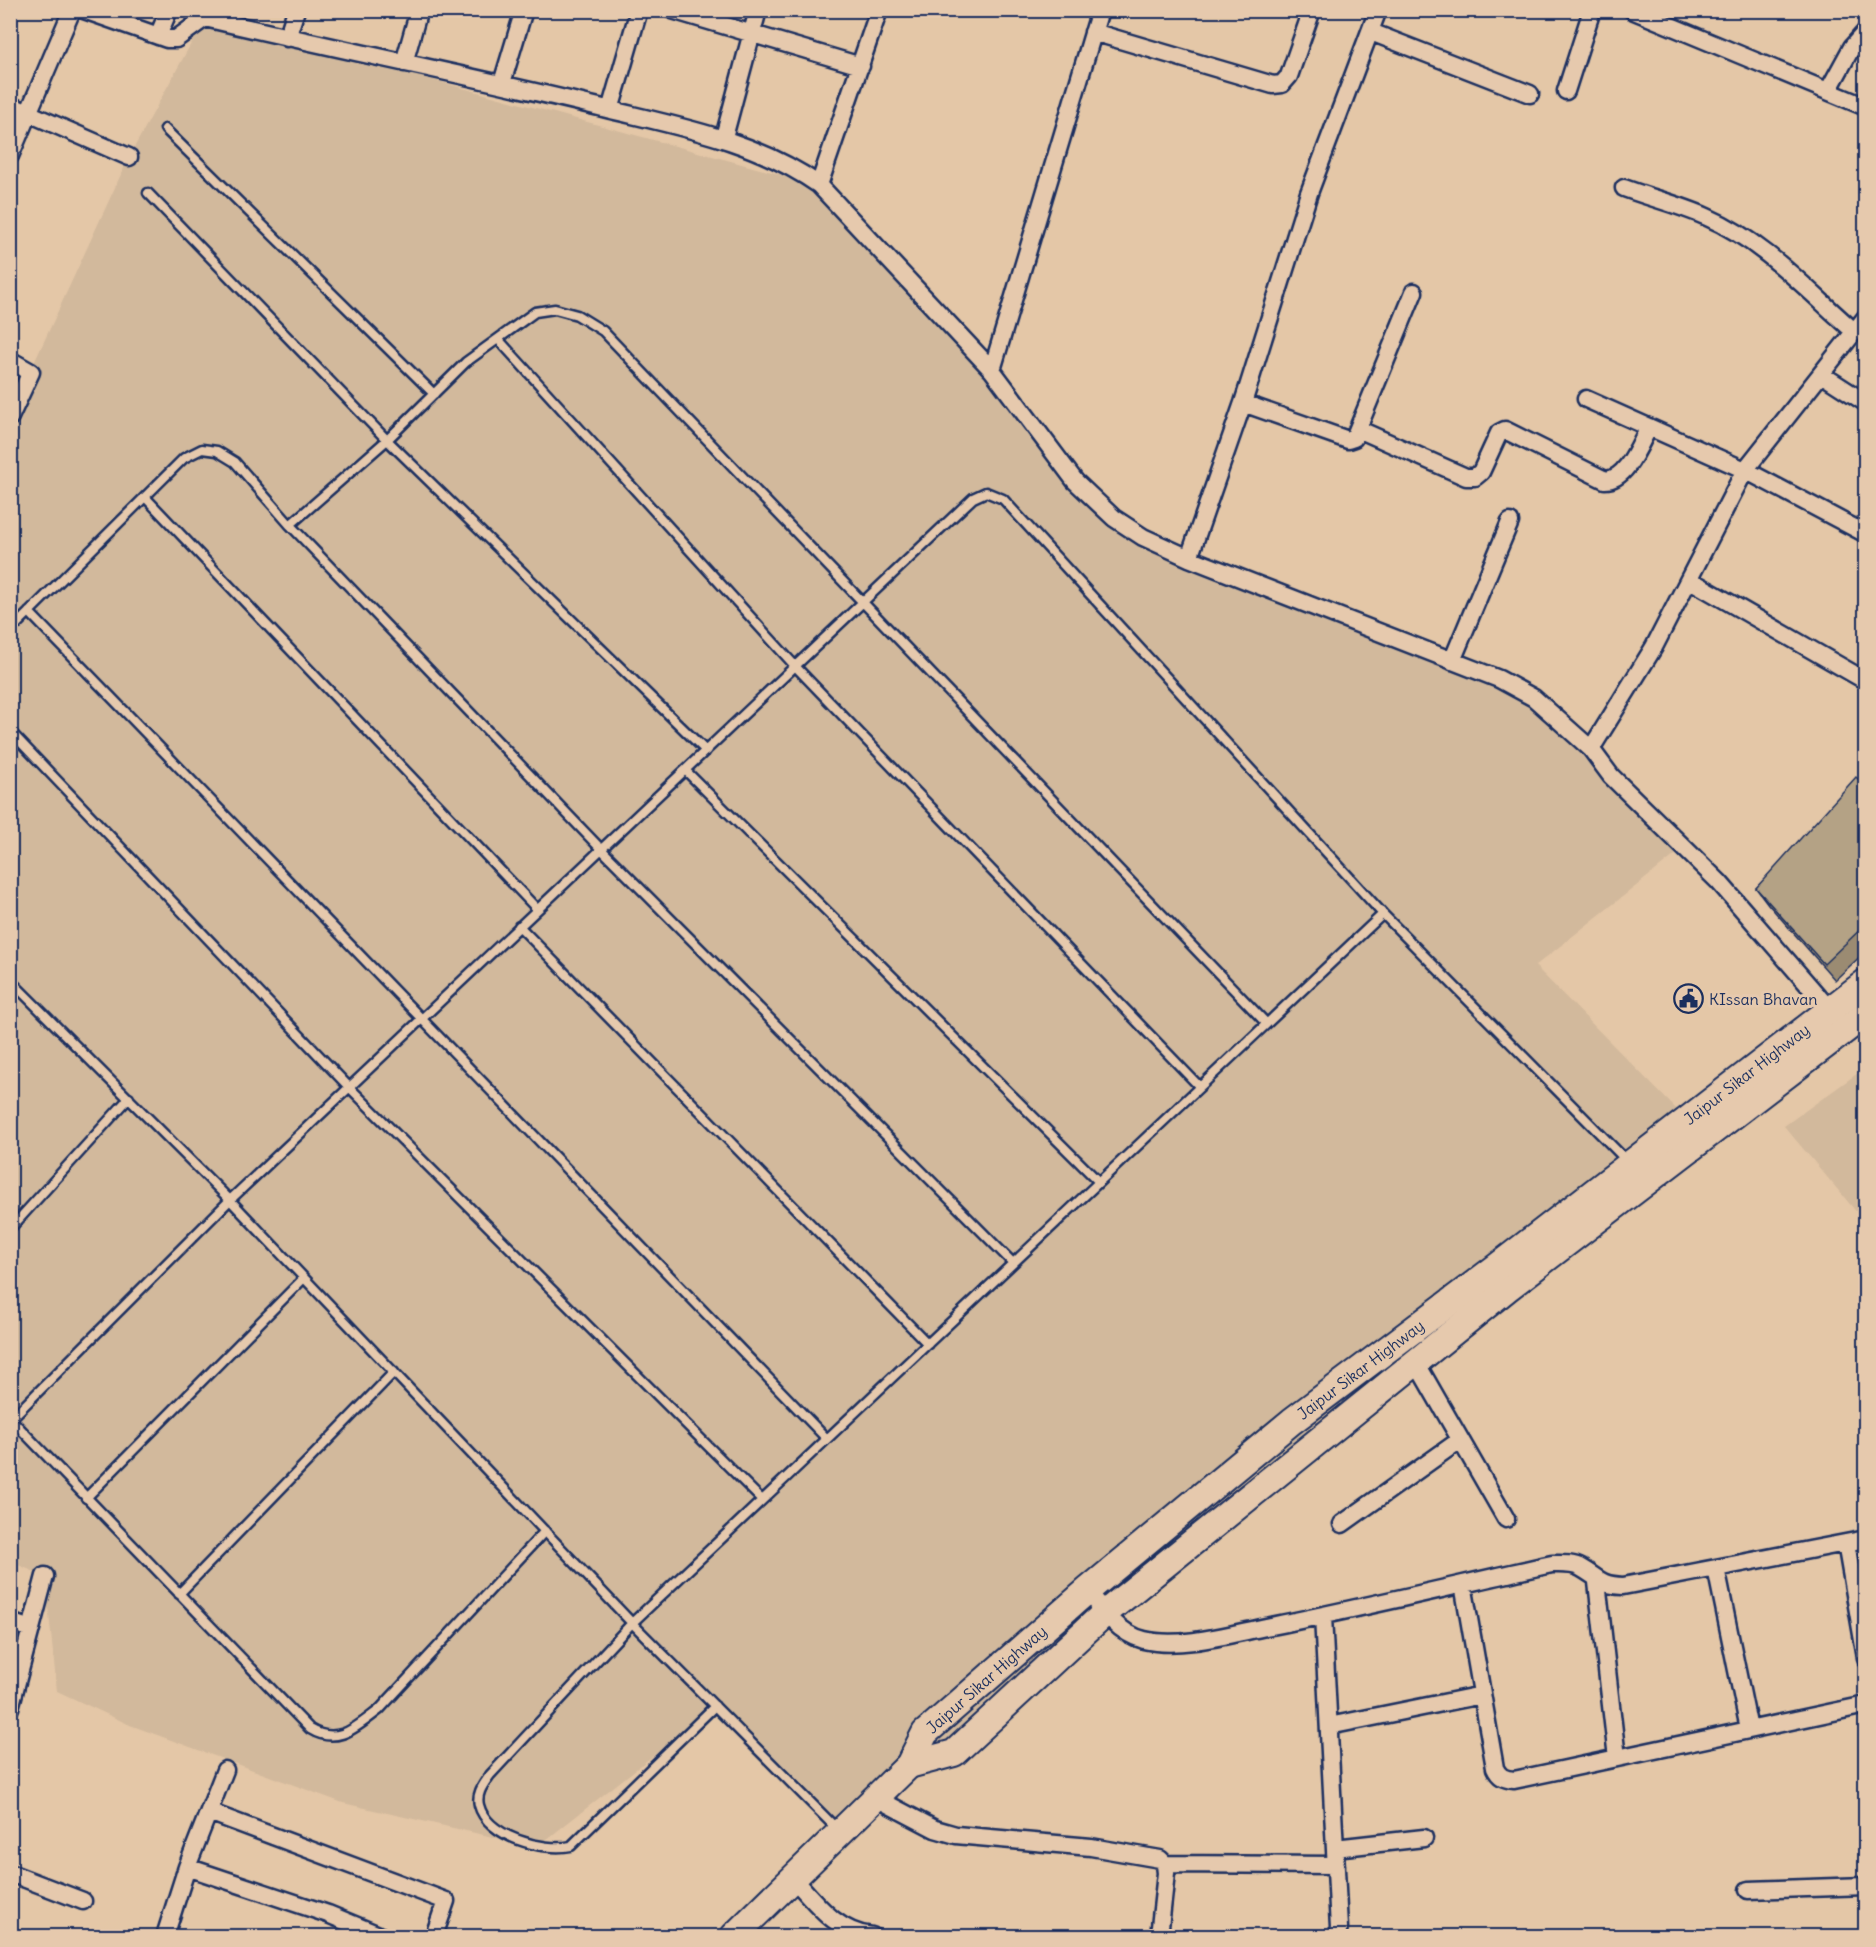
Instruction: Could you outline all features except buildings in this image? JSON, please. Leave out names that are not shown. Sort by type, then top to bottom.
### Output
[{"type":"main road","name":"Jaipur Sikar Highway","points":[[909,1766],[954,1753],[1105,1613],[1509,1287],[1830,1009],[1866,982]]},
{"type":"main road","name":"Jaipur Sikar Highway","points":[[909,1766],[925,1733],[1088,1590],[1292,1421],[1637,1174],[1856,1022]]},
{"type":"main road","points":[[734,1936],[909,1766]]},
{"type":"street","points":[[10,156],[30,114],[72,10]]},
{"type":"street","points":[[84,10],[158,36],[176,39],[205,18],[287,38],[502,83],[724,138],[794,167],[819,185],[992,370],[1075,481],[1114,518],[1143,537],[1189,558],[1499,679],[1534,698],[1591,749],[1611,776],[1719,882],[1830,1009],[1856,1022]]},
{"type":"street","points":[[158,36],[169,10]]},
{"type":"street","points":[[287,38],[296,10]]},
{"type":"street","points":[[404,63],[418,10]]},
{"type":"street","points":[[502,83],[524,10]]},
{"type":"street","points":[[610,110],[639,10]]},
{"type":"street","points":[[672,10],[861,66]]},
{"type":"street","points":[[724,138],[758,10]]},
{"type":"street","points":[[819,185],[879,10]]},
{"type":"street","points":[[992,370],[1100,10]]},
{"type":"street","points":[[1093,32],[1273,85],[1282,84],[1289,76],[1312,10]]},
{"type":"street","points":[[1189,558],[1243,403],[1309,193],[1378,10]]},
{"type":"street","points":[[1632,10],[1866,107]]},
{"type":"street","points":[[1566,91],[1587,12]]},
{"type":"street","points":[[1371,32],[1530,94]]},
{"type":"street","points":[[1828,91],[1852,47],[1866,32]]},
{"type":"street","points":[[10,105],[129,157]]},
{"type":"street","points":[[1624,188],[1707,217],[1728,228],[1755,245],[1854,332]]},
{"type":"street","points":[[1243,403],[1348,440],[1354,438],[1414,292]]},
{"type":"street","points":[[1591,749],[1654,647],[1745,470],[1866,317]]},
{"type":"street","points":[[10,360],[31,372],[10,417]]},
{"type":"street","points":[[1821,374],[1866,403]]},
{"type":"street","points":[[1586,399],[1745,470],[1866,534]]},
{"type":"street","points":[[1358,429],[1466,477],[1475,477],[1481,472],[1499,433],[1505,430],[1605,480],[1612,480],[1621,474],[1649,427]]},
{"type":"street","points":[[1452,662],[1510,522]]},
{"type":"street","points":[[1690,580],[1866,681]]},
{"type":"street","points":[[1416,1364],[1506,1519]]},
{"type":"street","points":[[1342,1524],[1460,1440]]},
{"type":"street","points":[[1088,1590],[1105,1613],[1130,1635],[1147,1641],[1170,1642],[1205,1639],[1323,1616],[1552,1564],[1580,1567],[1597,1582],[1608,1586],[1623,1586],[1866,1539]]},
{"type":"street","points":[[1846,1543],[1866,1658]]},
{"type":"street","points":[[1716,1568],[1749,1729]]},
{"type":"street","points":[[10,1708],[45,1576]]},
{"type":"street","points":[[1597,1582],[1617,1758]]},
{"type":"street","points":[[1463,1584],[1495,1768],[1498,1775],[1505,1779],[1514,1780],[1866,1705]]},
{"type":"street","points":[[1323,1616],[1339,1928]]},
{"type":"street","points":[[10,1622],[31,1629]]},
{"type":"street","points":[[1329,1726],[1482,1695]]},
{"type":"street","points":[[165,1936],[188,1867],[225,1770]]},
{"type":"street","points":[[876,1797],[935,1829],[956,1835],[1111,1850],[1153,1856],[1165,1864],[1336,1865]]},
{"type":"street","points":[[209,1812],[446,1901],[434,1936]]},
{"type":"street","points":[[1335,1848],[1424,1838]]},
{"type":"street","points":[[1159,1936],[1165,1864]]},
{"type":"street","points":[[188,1867],[328,1914],[381,1936]]},
{"type":"street","points":[[10,1873],[83,1901]]},
{"type":"street","points":[[793,1878],[831,1918],[846,1929],[872,1936]]},
{"type":"street","points":[[1748,1890],[1866,1886]]},
{"type":"lane","points":[[165,129],[434,394]]},
{"type":"lane","points":[[148,193],[387,440],[706,751]]},
{"type":"lane","points":[[290,525],[387,440],[465,363],[535,312],[555,309],[577,315],[603,332],[1266,1023]]},
{"type":"lane","points":[[498,339],[796,667],[1199,1086]]},
{"type":"lane","points":[[10,631],[184,458],[202,450],[217,451],[236,462],[290,525],[601,849],[1013,1263]]},
{"type":"lane","points":[[545,1531],[379,1710],[356,1727],[335,1737],[322,1736],[310,1729],[11,1419],[230,1200],[973,498],[986,492],[1003,499],[1383,914],[1637,1174]]},
{"type":"lane","points":[[145,497],[537,909]]},
{"type":"lane","points":[[29,612],[827,1439]]},
{"type":"lane","points":[[10,731],[349,1088],[762,1500]]},
{"type":"lane","points":[[685,770],[1099,1182]]},
{"type":"lane","points":[[715,1706],[571,1845],[557,1849],[537,1847],[511,1836],[490,1821],[479,1805],[480,1790],[490,1775],[632,1623],[1383,914]]},
{"type":"lane","points":[[519,926],[928,1344]]},
{"type":"lane","points":[[10,980],[230,1200],[632,1623],[840,1832]]},
{"type":"lane","points":[[10,1229],[129,1098]]},
{"type":"lane","points":[[86,1498],[304,1278]]},
{"type":"lane","points":[[179,1594],[394,1372]]},
{"type":"shaded area","points":[[205,18],[819,185],[1114,518],[1534,698],[1684,848],[1535,966],[1687,1120],[840,1832],[715,1707],[537,1847],[343,1803],[130,1725],[57,1691],[45,1576],[11,1562],[11,413],[129,157]]},
{"type":"shaded area","points":[[1865,1068],[1865,1222],[1784,1126]]},
{"type":"place","name":"KIssan Bhavan","points":[[1688,999]]}]
